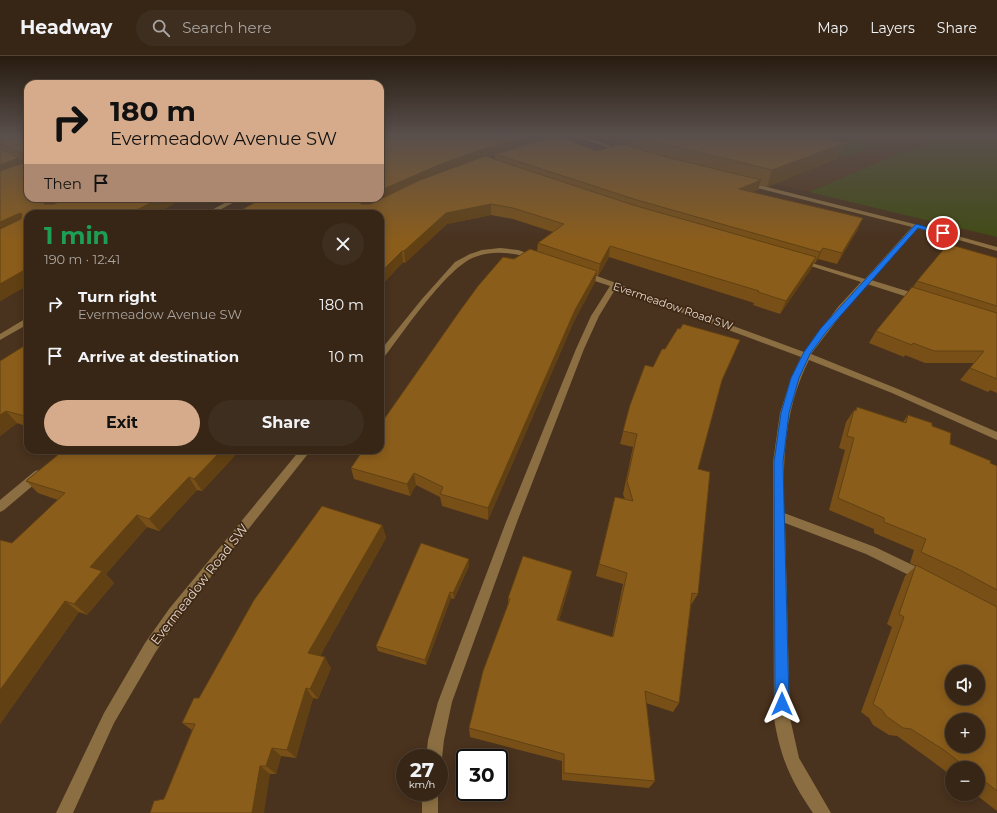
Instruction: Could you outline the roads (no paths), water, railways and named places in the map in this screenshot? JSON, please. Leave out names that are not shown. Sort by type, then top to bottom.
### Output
[{"type":"street","points":[[743,183],[916,226],[997,249]]},
{"type":"street","points":[[215,210],[231,202]]},
{"type":"street","points":[[823,813],[811,797],[798,775],[789,754],[782,718],[778,462],[785,413],[795,378],[807,354],[824,330],[916,226]]},
{"type":"street","points":[[384,352],[432,291],[463,260],[484,252],[504,250],[523,253],[544,260]]},
{"type":"street","points":[[796,260],[928,301]]},
{"type":"street","name":"Evermeadow Road SW","points":[[572,270],[807,354],[954,416],[997,436]]},
{"type":"street","points":[[436,749],[445,702],[530,473],[589,327],[602,301],[614,285]]},
{"type":"street","points":[[0,338],[24,323]]},
{"type":"street","name":"Evermeadow Road SW","points":[[64,813],[109,718],[150,648],[179,607],[303,454]]},
{"type":"street","points":[[0,507],[45,470]]},
{"type":"street","points":[[779,516],[822,531],[873,552],[936,583]]},
{"type":"street","points":[[430,801],[430,813]]}]
